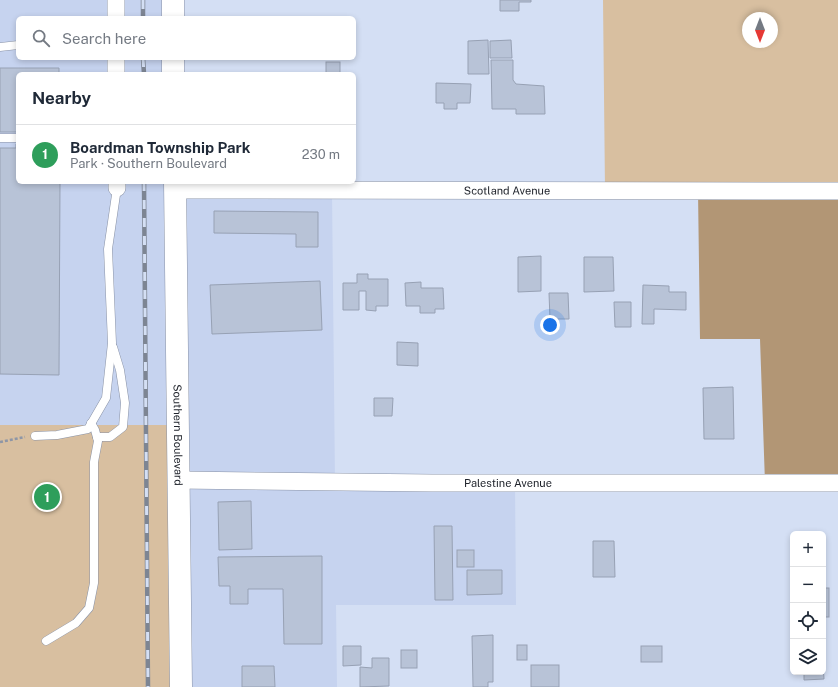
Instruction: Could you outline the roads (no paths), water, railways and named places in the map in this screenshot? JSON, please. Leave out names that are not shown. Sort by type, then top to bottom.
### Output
[{"type":"street","points":[[116,0],[116,16]]},
{"type":"street","points":[[173,0],[173,16]]},
{"type":"street","points":[[116,60],[116,72]]},
{"type":"street","points":[[173,60],[173,72]]},
{"type":"street","name":"Scotland Avenue","points":[[175,186],[838,191]]},
{"type":"street","name":"Southern Boulevard","points":[[175,186],[181,687]]},
{"type":"street","name":"Palestine Avenue","points":[[179,480],[432,483],[838,483]]},
{"type":"lane","points":[[0,47],[16,45]]},
{"type":"lane","points":[[0,138],[16,138]]},
{"type":"lane","points":[[35,436],[58,435],[88,429],[106,398],[112,342],[108,249],[117,185]]},
{"type":"lane","points":[[97,437],[110,437],[123,427],[125,403],[120,370],[112,342]]},
{"type":"lane","points":[[46,641],[76,623],[89,608],[94,583],[94,462],[98,441],[91,423]]},
{"type":"railway","points":[[143,0],[143,16]]},
{"type":"railway","points":[[143,60],[144,72]]},
{"type":"railway","points":[[144,184],[148,687]]},
{"type":"place","name":"Boardman Township Park","points":[[47,497]]}]
